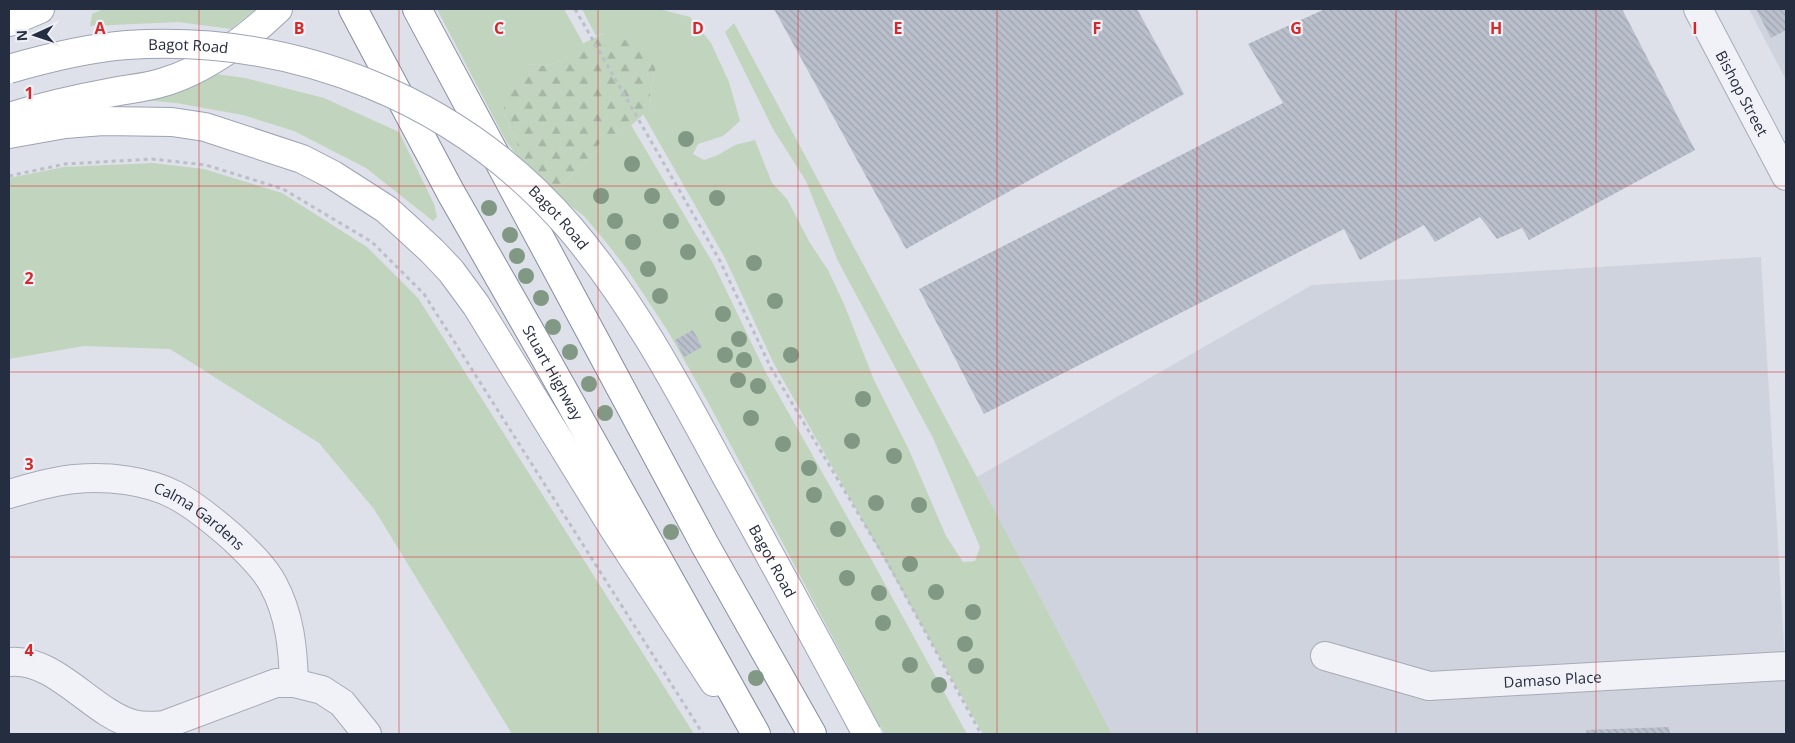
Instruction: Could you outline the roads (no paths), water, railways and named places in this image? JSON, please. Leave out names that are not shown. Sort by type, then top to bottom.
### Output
[{"type":"main road","points":[[9,22],[40,9]]},
{"type":"main road","points":[[9,117],[71,100],[140,88],[187,74],[259,28],[278,9]]},
{"type":"main road","name":"Stuart Highway","points":[[353,9],[451,193],[548,362],[756,734]]},
{"type":"main road","points":[[417,9],[705,545],[812,734]]},
{"type":"main road","name":"Bagot Road","points":[[9,69],[70,54],[125,45],[207,45],[278,55],[336,71],[385,90],[419,107],[467,136],[505,165],[542,198],[571,229],[632,311],[675,382],[868,734]]},
{"type":"main road","points":[[9,134],[65,124],[103,121],[172,122],[205,128],[302,159],[333,175],[386,209],[432,250],[451,271],[476,305],[612,526],[727,703],[752,734]]},
{"type":"street","name":"Bishop Street","points":[[1698,9],[1786,176]]},
{"type":"street","name":"Calma Gardens","points":[[9,494],[48,483],[76,479],[104,479],[130,481],[175,495],[217,524],[242,546],[272,582],[288,622],[294,663],[294,683]]},
{"type":"street","name":"Damaso Place","points":[[1325,656],[1429,686],[1786,666]]},
{"type":"street","points":[[9,662],[15,661],[34,666],[54,675],[80,691],[102,709],[132,729],[164,725],[276,683],[294,683],[322,690],[342,703],[368,734]]}]
